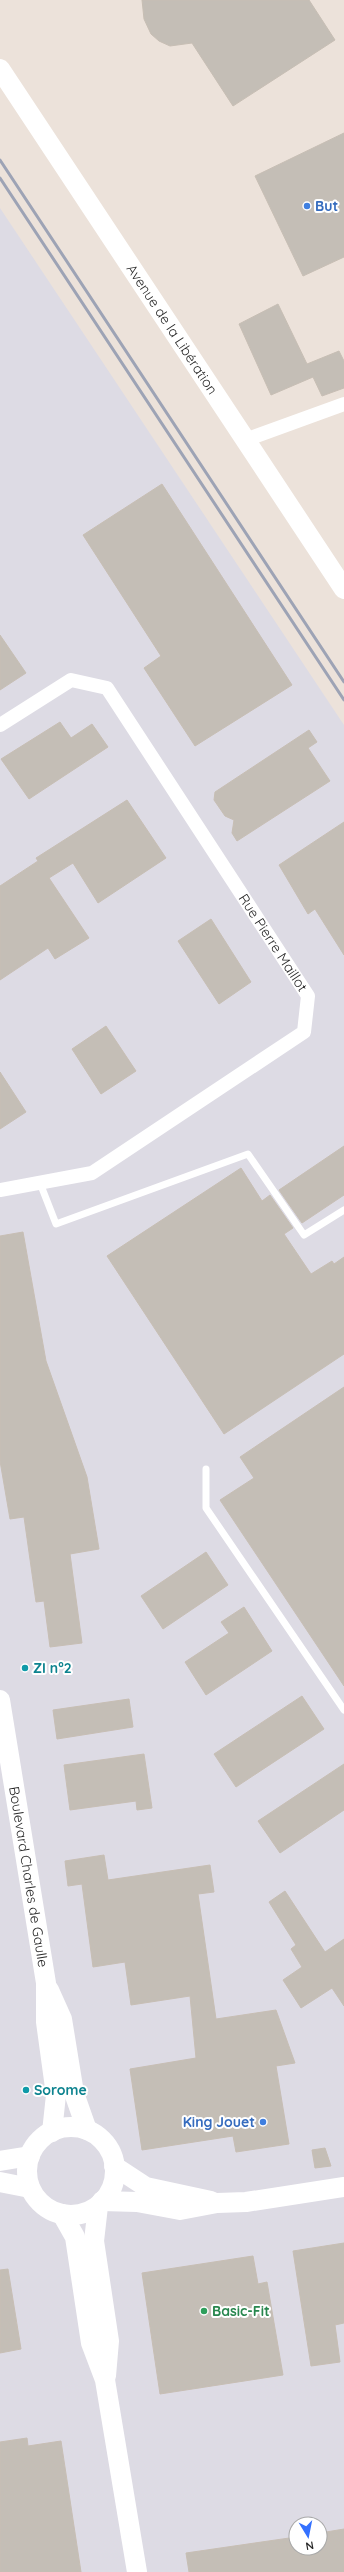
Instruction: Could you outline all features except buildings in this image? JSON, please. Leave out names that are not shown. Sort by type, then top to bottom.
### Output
[{"type":"street","name":"Avenue de la Libération","points":[[0,69],[344,589]]},
{"type":"street","points":[[245,440],[344,404]]},
{"type":"street","name":"Rue Pierre Maillot","points":[[0,725],[71,680],[107,688],[308,996],[304,1032],[92,1173],[0,1190]]},
{"type":"street","name":"Boulevard Charles de Gaulle","points":[[0,1700],[46,1982],[46,2022],[56,2095],[52,2132]]},
{"type":"street","name":"Boulevard Charles de Gaulle","points":[[46,1982],[62,2019],[74,2093],[88,2130]]},
{"type":"street","points":[[105,2380],[109,2341],[94,2241],[100,2204],[113,2184],[114,2166],[107,2146],[99,2137],[88,2130],[74,2127],[52,2132],[37,2144],[30,2156],[28,2177],[30,2188],[37,2199],[47,2208],[62,2214],[73,2215],[86,2212],[100,2204],[137,2202],[180,2210],[217,2203],[246,2202],[344,2187]]},
{"type":"street","points":[[0,2161],[30,2156]]},
{"type":"street","points":[[114,2166],[146,2187],[217,2203]]},
{"type":"street","points":[[0,2182],[30,2188]]},
{"type":"street","points":[[62,2214],[75,2237],[91,2343],[105,2380],[137,2572]]},
{"type":"lane","points":[[40,1183],[56,1224],[248,1154],[304,1235],[344,1210]]},
{"type":"lane","points":[[206,1468],[206,1508],[344,1710]]},
{"type":"shaded area","points":[[0,208],[344,725],[344,2572],[0,2572]]},
{"type":"railway","points":[[0,160],[344,682]]},
{"type":"railway","points":[[0,178],[344,700]]},
{"type":"place","name":"But","points":[[307,206]]},
{"type":"place","name":"ZI n°2","points":[[25,1668]]},
{"type":"place","name":"Sorome","points":[[26,2090]]},
{"type":"place","name":"King Jouet","points":[[263,2122]]},
{"type":"place","name":"Basic-Fit","points":[[204,2311]]}]
